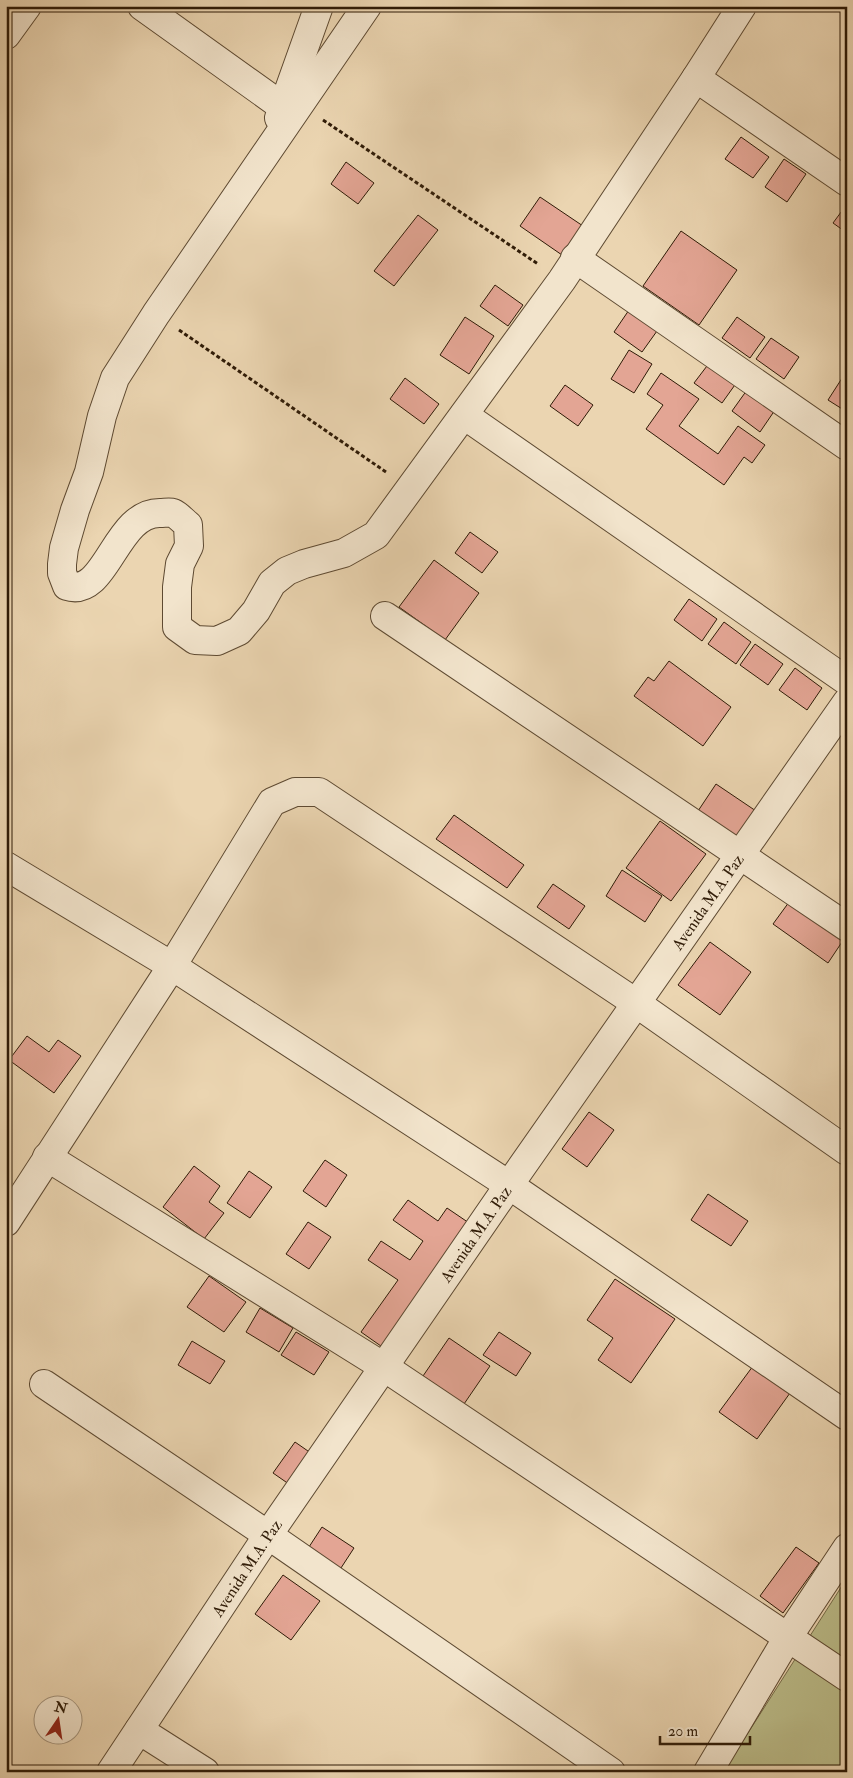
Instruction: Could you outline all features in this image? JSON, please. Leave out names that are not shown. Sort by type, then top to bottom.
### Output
[{"type":"street","points":[[6,35],[27,6]]},
{"type":"street","points":[[142,6],[292,105]]},
{"type":"street","points":[[292,105],[319,6]]},
{"type":"street","points":[[367,6],[292,105],[266,155],[156,314],[115,378],[102,416],[90,472],[75,510],[64,548],[62,574],[66,586],[73,588],[87,585],[102,569],[116,544],[133,525],[151,512],[173,513],[188,525],[189,546],[180,564],[176,587],[177,627],[195,640],[216,641],[239,631],[256,612],[272,583],[287,571],[304,564],[344,553],[376,535],[412,489],[568,269],[742,6]]},
{"type":"street","points":[[696,78],[847,182]]},
{"type":"street","points":[[568,269],[847,446]]},
{"type":"street","points":[[464,415],[847,681]]},
{"type":"street","points":[[385,616],[847,927]]},
{"type":"street","name":"Avenida M.A. Paz","points":[[111,1772],[268,1535],[509,1185],[847,702]]},
{"type":"street","points":[[6,1222],[172,966],[272,802],[295,792],[319,792],[636,1003],[847,1151]]},
{"type":"street","points":[[6,866],[172,966],[509,1185],[847,1416]]},
{"type":"street","points":[[47,1157],[384,1367],[847,1677]]},
{"type":"street","points":[[44,1384],[268,1535],[610,1772]]},
{"type":"street","points":[[708,1772],[788,1637],[847,1548]]},
{"type":"street","points":[[139,1730],[205,1772]]},
{"type":"path","points":[[292,105],[568,269]]},
{"type":"path","points":[[156,314],[412,489]]},
{"type":"green space","points":[[847,1578],[847,1772],[723,1772]]},
{"type":"building","points":[[741,137],[769,157],[753,178],[725,159]]},
{"type":"building","points":[[784,159],[806,174],[787,202],[765,187]]},
{"type":"building","points":[[346,162],[374,183],[358,204],[331,184]]},
{"type":"building","points":[[540,197],[583,226],[562,255],[520,226]]},
{"type":"building","points":[[847,204],[847,233],[833,223]]},
{"type":"building","points":[[418,215],[438,230],[394,286],[374,271]]},
{"type":"building","points":[[681,231],[737,270],[699,325],[643,286]]},
{"type":"building","points":[[495,285],[523,305],[508,326],[480,306]]},
{"type":"building","points":[[629,310],[657,331],[642,352],[614,332]]},
{"type":"building","points":[[465,317],[494,336],[469,374],[440,355]]},
{"type":"building","points":[[737,317],[765,337],[750,358],[722,338]]},
{"type":"building","points":[[771,338],[799,357],[784,379],[756,359]]},
{"type":"building","points":[[629,350],[652,364],[634,393],[611,379]]},
{"type":"building","points":[[710,362],[737,382],[722,403],[694,383]]},
{"type":"building","points":[[847,372],[847,412],[828,400]]},
{"type":"building","points":[[661,373],[699,399],[679,426],[718,454],[738,426],[765,445],[752,463],[744,457],[724,485],[646,429],[663,405],[647,394]]},
{"type":"building","points":[[405,378],[439,404],[424,424],[390,399]]},
{"type":"building","points":[[565,385],[593,405],[578,426],[550,406]]},
{"type":"building","points":[[747,390],[775,410],[760,432],[732,411]]},
{"type":"building","points":[[470,532],[498,552],[482,573],[455,553]]},
{"type":"building","points":[[434,560],[479,593],[445,640],[399,607]]},
{"type":"building","points":[[689,599],[717,619],[702,641],[674,620]]},
{"type":"building","points":[[724,622],[751,642],[736,664],[708,644]]},
{"type":"building","points":[[755,644],[783,664],[768,685],[740,665]]},
{"type":"building","points":[[669,661],[731,707],[703,746],[634,696],[648,677],[654,681]]},
{"type":"building","points":[[795,668],[822,688],[807,710],[779,690]]},
{"type":"building","points":[[716,784],[756,811],[738,838],[698,811]]},
{"type":"building","points":[[454,815],[524,865],[507,888],[436,839]]},
{"type":"building","points":[[660,821],[706,854],[671,901],[626,868]]},
{"type":"building","points":[[622,870],[662,896],[645,922],[606,896]]},
{"type":"building","points":[[553,884],[585,906],[569,929],[537,907]]},
{"type":"building","points":[[792,898],[846,936],[828,963],[773,924]]},
{"type":"building","points":[[710,942],[751,972],[720,1015],[678,985]]},
{"type":"building","points":[[27,1036],[49,1052],[58,1040],[81,1056],[54,1093],[9,1060]]},
{"type":"building","points":[[589,1112],[614,1130],[587,1167],[562,1149]]},
{"type":"building","points":[[325,1160],[347,1175],[326,1207],[303,1191]]},
{"type":"building","points":[[194,1166],[220,1186],[209,1202],[224,1213],[204,1239],[163,1207]]},
{"type":"building","points":[[249,1171],[272,1187],[250,1218],[227,1203]]},
{"type":"building","points":[[708,1194],[748,1221],[731,1246],[691,1220]]},
{"type":"building","points":[[408,1200],[438,1221],[447,1208],[475,1227],[388,1351],[361,1332],[398,1280],[368,1260],[381,1241],[410,1260],[423,1241],[393,1220]]},
{"type":"building","points":[[308,1222],[331,1237],[309,1269],[286,1254]]},
{"type":"building","points":[[209,1276],[246,1302],[224,1332],[187,1307]]},
{"type":"building","points":[[615,1279],[675,1319],[631,1383],[598,1360],[613,1338],[587,1320]]},
{"type":"building","points":[[260,1308],[293,1328],[279,1352],[246,1332]]},
{"type":"building","points":[[296,1332],[329,1352],[314,1375],[281,1355]]},
{"type":"building","points":[[499,1332],[531,1353],[516,1376],[483,1355]]},
{"type":"building","points":[[449,1338],[490,1366],[464,1404],[423,1376]]},
{"type":"building","points":[[192,1341],[225,1361],[210,1384],[178,1365]]},
{"type":"building","points":[[753,1366],[790,1393],[757,1439],[719,1412]]},
{"type":"building","points":[[295,1442],[318,1458],[296,1489],[273,1473]]},
{"type":"building","points":[[322,1527],[354,1548],[339,1571],[307,1550]]},
{"type":"building","points":[[796,1547],[819,1563],[783,1613],[760,1596]]},
{"type":"building","points":[[283,1575],[320,1601],[291,1640],[255,1614]]}]
